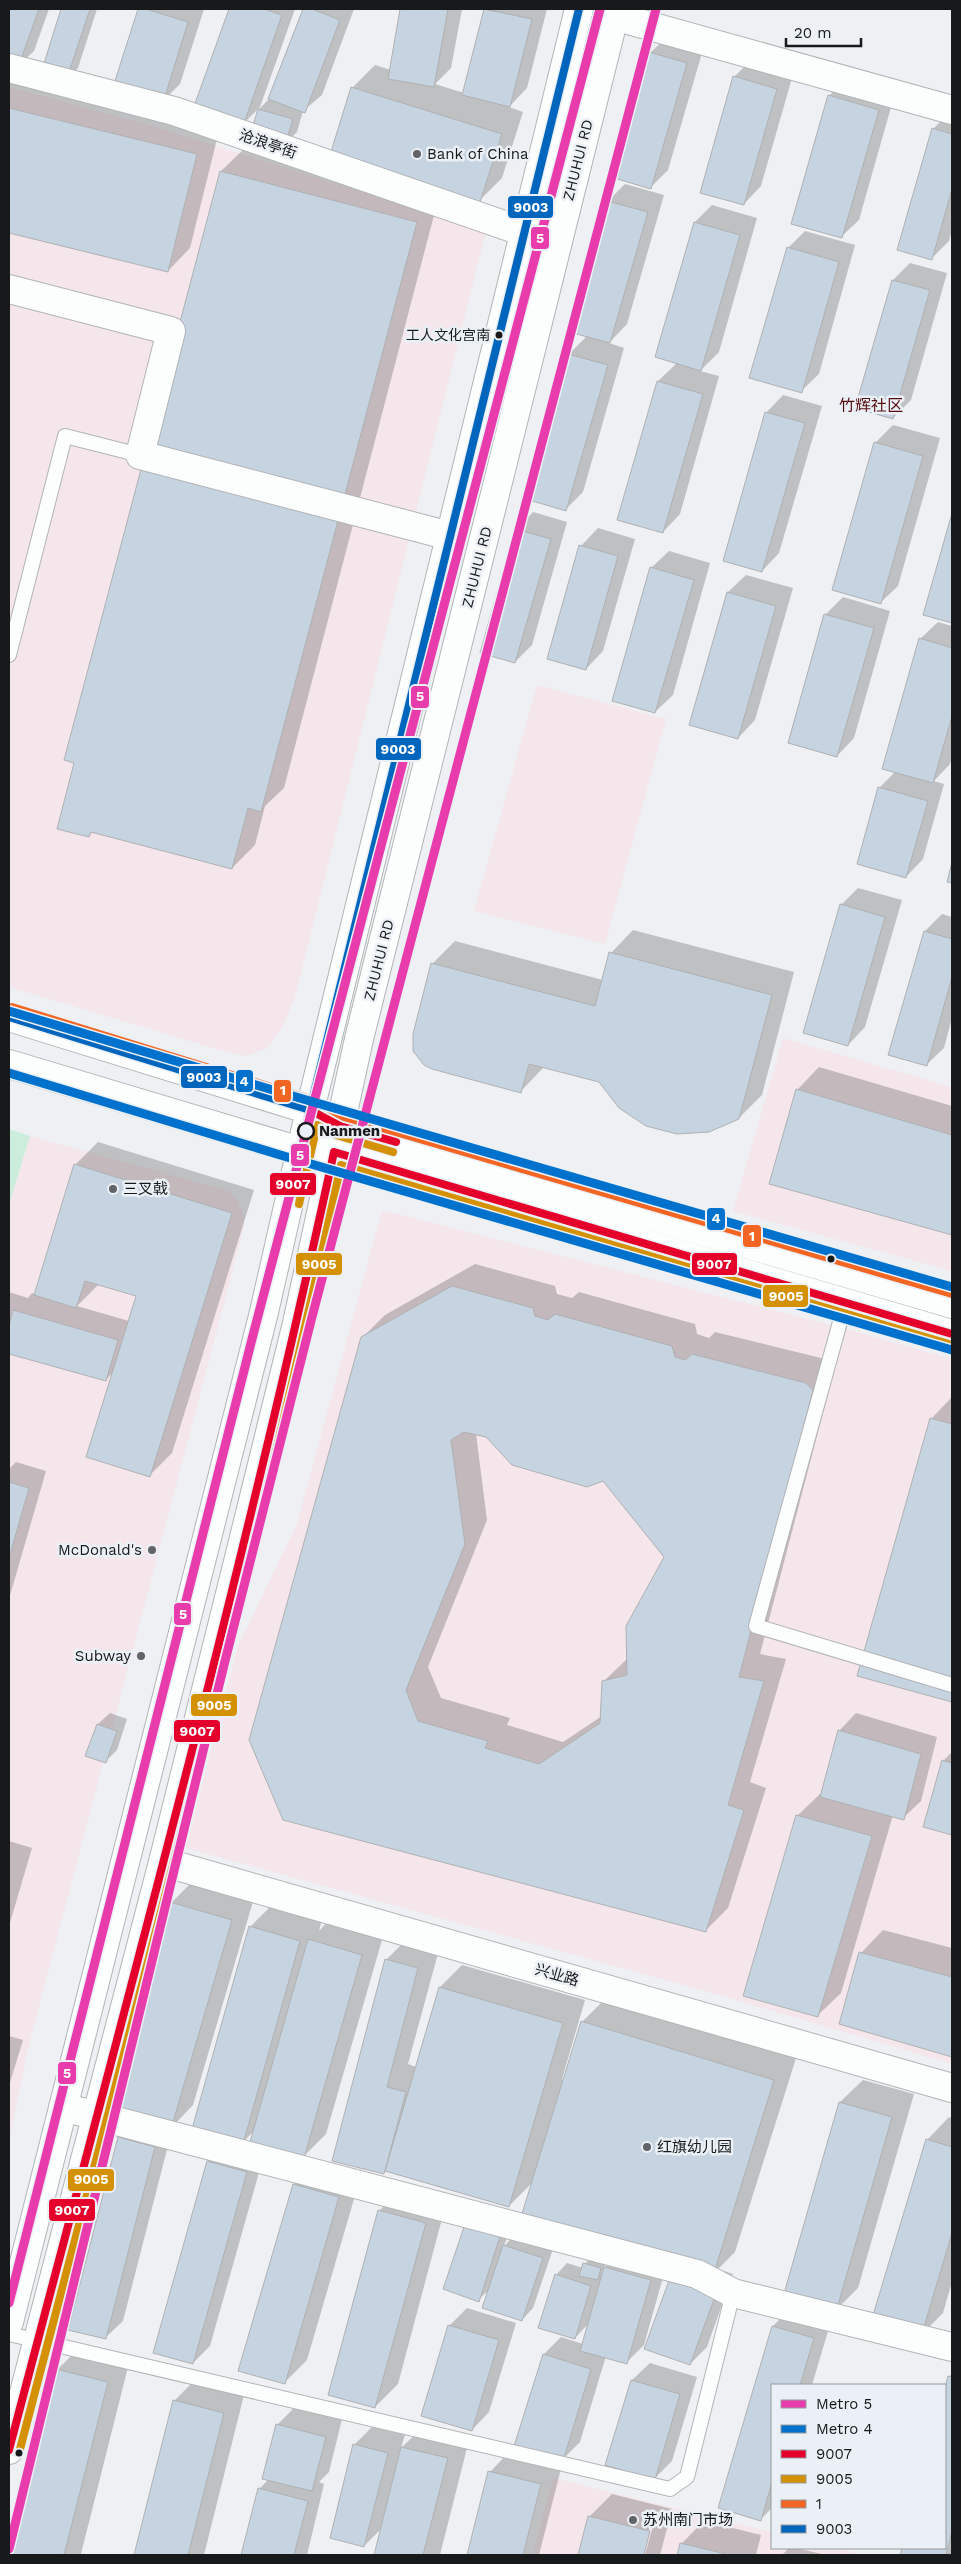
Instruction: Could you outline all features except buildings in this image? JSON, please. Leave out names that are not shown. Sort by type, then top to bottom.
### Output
[{"type":"main road","name":"ZHUHUI RD","points":[[9,2322],[14,2282],[63,2107],[264,1312],[300,1151],[579,9]]},
{"type":"main road","name":"ZHUHUI RD","points":[[9,2450],[39,2341],[162,1862],[297,1323],[359,1038],[615,12]]},
{"type":"main road","points":[[615,12],[952,110]]},
{"type":"main road","name":"沧浪亭街","points":[[9,68],[174,112],[524,232]]},
{"type":"main road","points":[[9,288],[171,331],[140,455],[450,536]]},
{"type":"main road","points":[[9,1017],[310,1110],[340,1126],[952,1304]]},
{"type":"main road","points":[[9,1064],[300,1151],[334,1152],[952,1334]]},
{"type":"main road","name":"兴业路","points":[[162,1862],[952,2088]]},
{"type":"main road","points":[[63,2107],[698,2274],[733,2293],[952,2347]]},
{"type":"lane","points":[[9,655],[65,436],[140,455]]},
{"type":"lane","points":[[845,1304],[756,1626],[952,1685]]},
{"type":"lane","points":[[9,2334],[670,2489],[687,2477],[733,2293]]},
{"type":"shaded area","points":[[9,87],[159,128],[486,231],[295,997],[281,1030],[267,1048],[246,1056],[223,1051],[9,987]]},
{"type":"shaded area","points":[[537,685],[666,719],[605,944],[474,911]]},
{"type":"shaded area","points":[[783,1038],[952,1087],[952,1271],[733,1211]]},
{"type":"shaded area","points":[[30,1136],[229,1191],[237,1200],[243,1213],[244,1227],[28,2048],[9,2143],[9,1205]]},
{"type":"shaded area","points":[[382,1210],[843,1328],[952,1359],[952,2064],[705,1991],[186,1848],[238,1646],[297,1524]]},
{"type":"shaded area","name":"苏州南门市场","points":[[553,2478],[771,2532],[771,2549],[838,2549],[864,2555],[533,2555]]},
{"type":"green space","points":[[9,1129],[30,1136],[9,1205]]},
{"type":"metro line","name":"5","points":[[9,2303],[252,1339],[600,9]]},
{"type":"metro line","name":"5","points":[[9,2549],[224,1665],[312,1317],[656,9]]},
{"type":"metro line","name":"4","points":[[9,1011],[303,1099],[952,1287]]},
{"type":"metro line","name":"4","points":[[9,1073],[287,1157],[952,1350]]},
{"type":"transit line","name":"9003","points":[[9,1017],[310,1110],[579,9]]},
{"type":"transit line","name":"1","points":[[12,1007],[313,1100],[344,1117],[952,1294]]},
{"type":"transit line","name":"9007","points":[[289,1202],[310,1110],[340,1126],[396,1142]]},
{"type":"transit line","name":"9005","points":[[299,1204],[317,1125],[336,1135],[393,1152]]},
{"type":"transit line","name":"9007","points":[[9,2450],[220,1641],[298,1315],[334,1152],[952,1334]]},
{"type":"transit line","name":"9005","points":[[19,2453],[228,1650],[305,1327],[341,1165],[949,1344]]},
{"type":"place","name":"Bank of China","points":[[417,154]]},
{"type":"place","name":"工人文化宫南","points":[[499,335]]},
{"type":"place","name":"Nanmen","points":[[306,1131]]},
{"type":"place","name":"三叉戟","points":[[113,1189]]},
{"type":"place","name":"McDonald's","points":[[152,1550]]},
{"type":"place","name":"Subway","points":[[141,1656]]},
{"type":"place","name":"红旗幼儿园","points":[[647,2147]]},
{"type":"place","name":"苏州南门市场","points":[[633,2520]]},
{"type":"district","name":"竹辉社区","points":[[871,405]]}]
